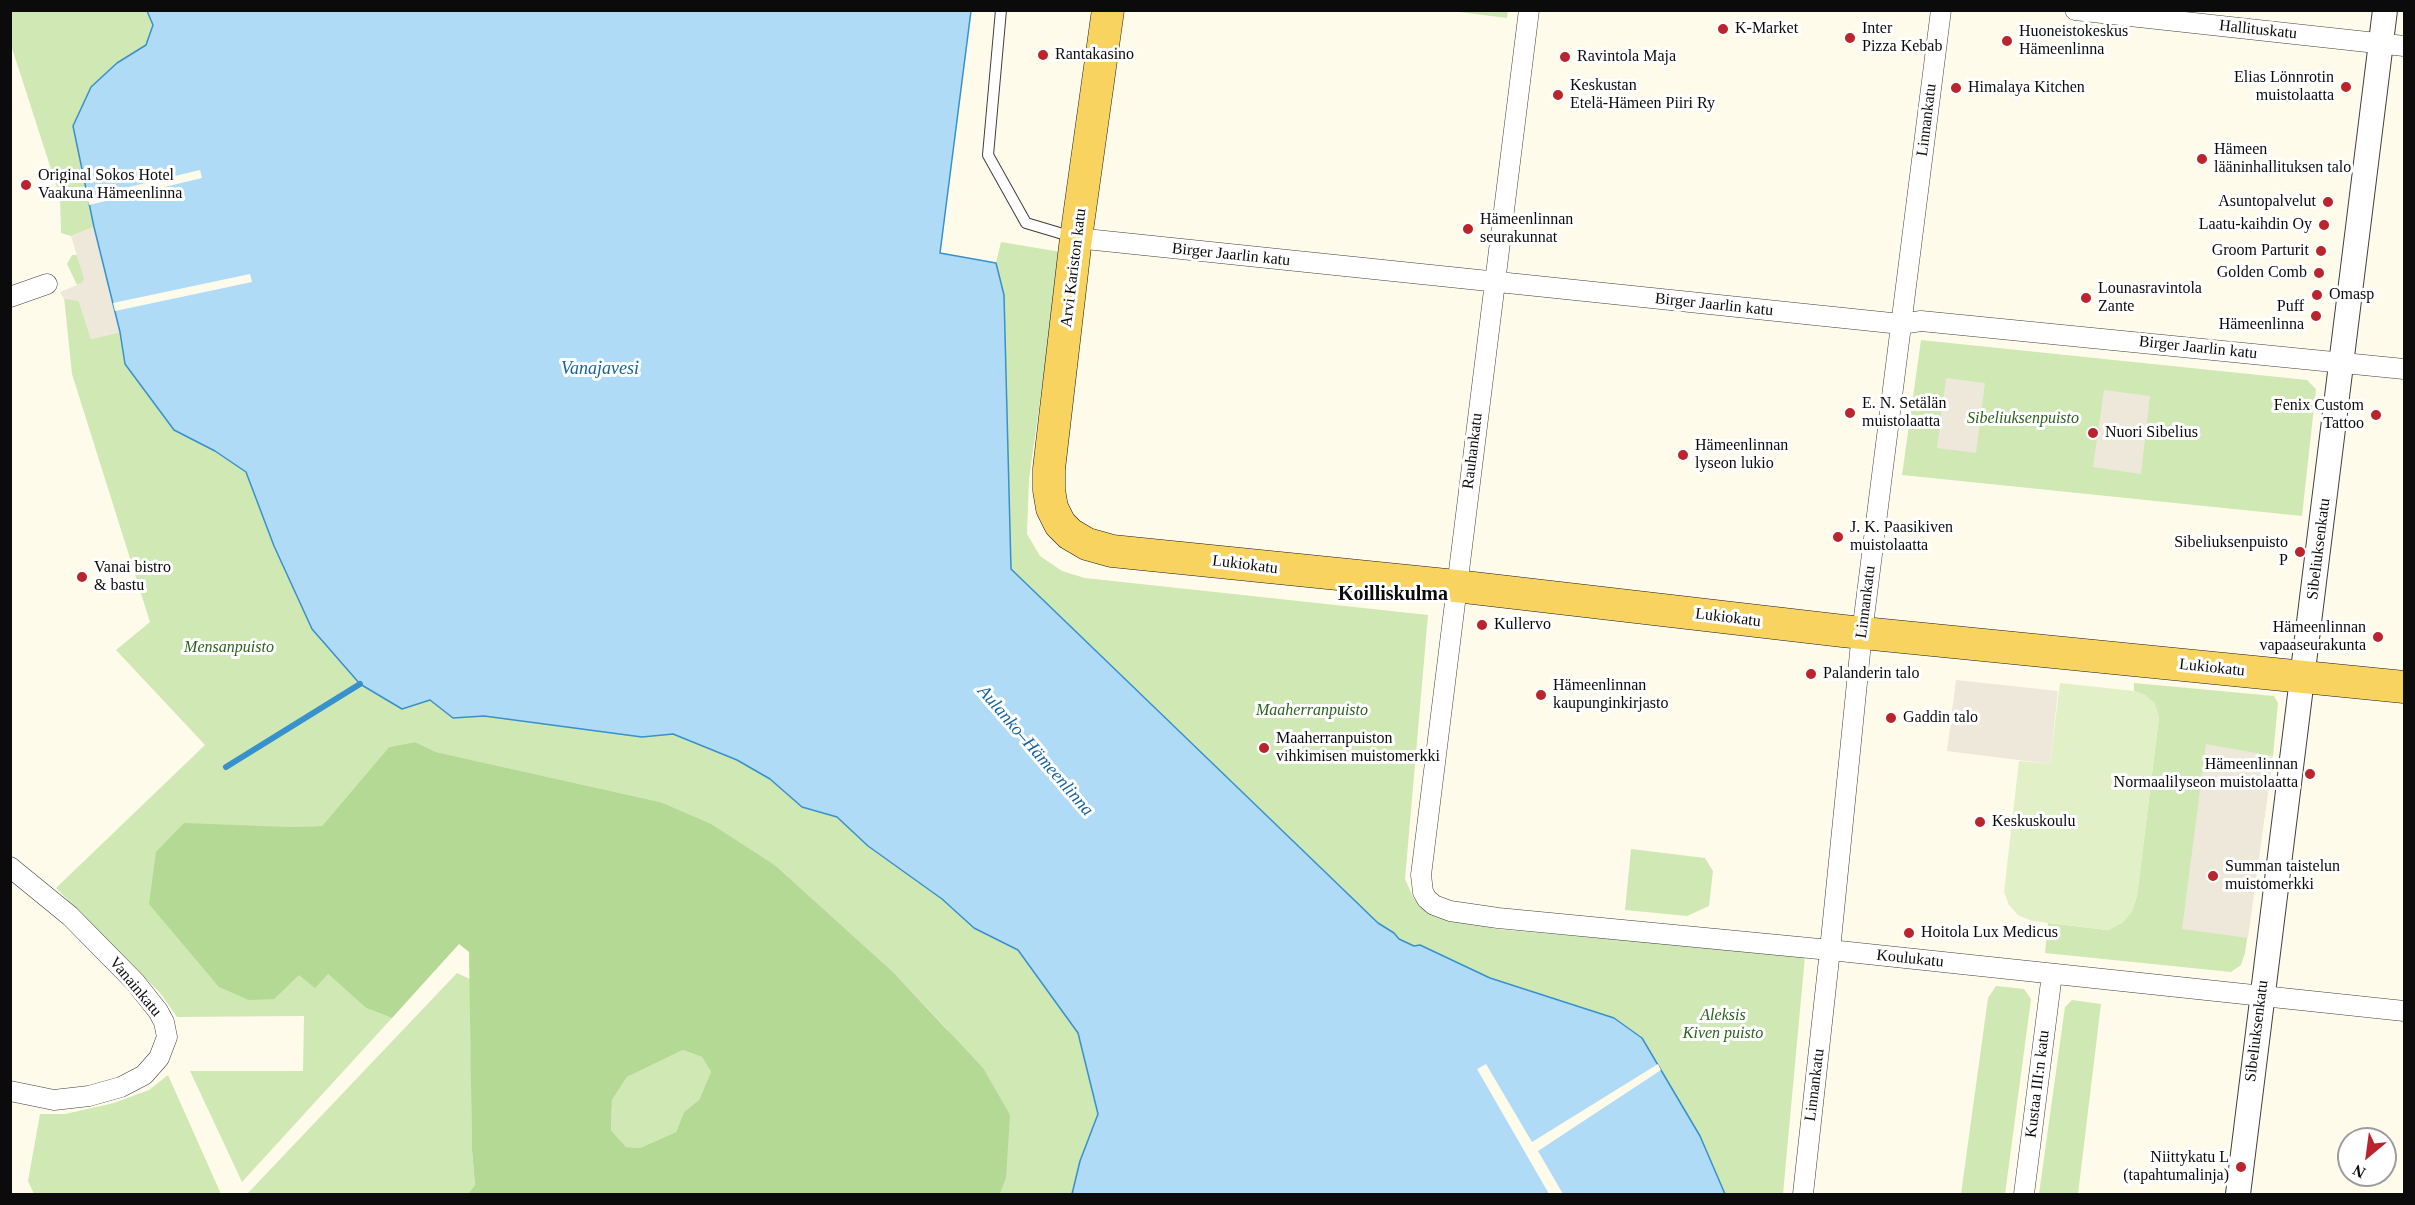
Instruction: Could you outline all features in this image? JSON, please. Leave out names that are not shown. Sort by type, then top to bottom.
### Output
[{"type":"main road","name":"Arvi Kariston katu","points":[[1060,524],[1050,499],[1049,469],[1076,238],[1108,10]]},
{"type":"main road","name":"Lukiokatu","points":[[1060,524],[1070,534],[1087,544],[1112,551],[1456,586],[1862,633],[2404,687]]},
{"type":"street","name":"Rauhankatu","points":[[1423,892],[1421,875],[1529,10]]},
{"type":"street","name":"Linnankatu","points":[[1803,1194],[1862,633],[1941,10]]},
{"type":"street","name":"Hallituskatu","points":[[2075,10],[2393,45]]},
{"type":"street","name":"Sibeliuksenkatu","points":[[2238,1194],[2342,363],[2393,45],[2385,10]]},
{"type":"street","name":"Birger Jaarlin katu","points":[[1076,238],[1901,324],[1921,321],[2404,369]]},
{"type":"street","points":[[10,297],[47,284]]},
{"type":"street","name":"Vanainkatu","points":[[10,867],[70,916],[135,982],[158,1011],[164,1022],[167,1037],[159,1058],[144,1075],[121,1087],[89,1096],[54,1100],[10,1091]]},
{"type":"street","name":"Koulukatu","points":[[1423,892],[1434,905],[1450,911],[2404,1011]]},
{"type":"street","name":"Kustaa III:n katu","points":[[2024,1194],[2052,974]]},
{"type":"lane","name":"Birger Jaarlin katu","points":[[1001,10],[988,155],[1026,223],[1076,238]]},
{"type":"green space","points":[[1508,10],[1507,18],[1451,11]]},
{"type":"green space","points":[[10,11],[147,11],[153,25],[146,45],[117,63],[87,197],[94,227],[71,236],[61,233],[60,197],[11,45]]},
{"type":"green space","name":"Maaherranpuisto","points":[[1001,242],[1061,252],[1029,479],[1027,534],[1040,556],[1062,571],[1085,578],[1428,615],[1405,879],[1414,899],[1430,914],[1496,929],[1805,956],[1783,1194],[1725,1194],[1700,1136],[1642,1038],[1614,1018],[1490,978],[1420,945],[1414,946],[1399,939],[1378,923],[1011,569],[996,263]]},
{"type":"green space","points":[[72,255],[78,255],[84,272],[84,282],[77,285],[67,264]]},
{"type":"green space","name":"Mensanpuisto","points":[[64,297],[79,301],[91,339],[120,332],[125,365],[174,430],[215,451],[246,472],[274,546],[402,709],[430,700],[454,718],[484,716],[642,737],[673,734],[737,760],[770,779],[802,807],[837,817],[868,846],[942,899],[974,928],[1018,950],[1078,1033],[1098,1114],[1080,1161],[1072,1194],[1000,1194],[1006,1178],[948,1030],[893,972],[776,866],[660,802],[436,752],[415,742],[389,747],[322,826],[287,827],[299,975],[328,974],[366,1008],[392,1018],[242,1182],[190,1071],[303,1071],[304,1016],[177,1017],[161,994],[56,888],[205,745],[116,650],[150,622],[72,374]]},
{"type":"green space","name":"Sibeliuksenpuisto","points":[[1921,340],[2307,380],[2316,389],[2302,516],[1902,475]]},
{"type":"green space","points":[[2060,683],[2134,691],[2145,695],[2155,703],[2159,717],[2137,896],[2132,911],[2123,922],[2108,930],[2032,921],[2018,915],[2009,905],[2004,892],[2019,761],[2050,764]]},
{"type":"green space","points":[[2134,683],[2274,696],[2278,703],[2273,756],[2245,953],[2241,965],[2231,972],[2045,953],[2048,923],[2108,930],[2123,922],[2132,911],[2137,896],[2159,717],[2145,695],[2134,691]]},
{"type":"green space","points":[[415,742],[436,752],[660,802],[711,824],[776,866],[893,972],[983,1068],[1010,1115],[1006,1178],[1000,1194],[468,1194],[475,1185],[472,1150],[469,952],[459,944],[392,1018],[366,1008],[328,974],[315,988],[299,975],[274,999],[249,1000],[219,987],[149,904],[156,852],[184,823],[322,826],[389,747]],"holes":[[[683,1050],[702,1057],[711,1072],[699,1100],[684,1112],[676,1132],[640,1148],[626,1147],[611,1130],[612,1100],[627,1077]]]},
{"type":"green space","points":[[1631,849],[1705,858],[1713,871],[1709,906],[1687,916],[1625,910]]},
{"type":"green space","points":[[457,973],[470,979],[472,1150],[475,1185],[468,1194],[247,1194]]},
{"type":"green space","points":[[1996,986],[2024,989],[2031,999],[2005,1194],[1961,1194],[1988,998]]},
{"type":"green space","points":[[2072,1000],[2101,1004],[2078,1194],[2039,1194],[2065,1007]]},
{"type":"green space","points":[[683,1050],[702,1057],[711,1072],[699,1100],[684,1112],[676,1132],[640,1148],[626,1147],[611,1130],[612,1100],[627,1077]]},
{"type":"green space","points":[[168,1075],[221,1194],[34,1194],[28,1181],[40,1114],[65,1114],[114,1103],[149,1090]]},
{"type":"shaded area","points":[[94,227],[120,332],[91,339],[79,301],[64,299],[60,292],[82,283],[84,279],[71,236]]},
{"type":"shaded area","points":[[1946,378],[1985,383],[1976,453],[1937,448]]},
{"type":"shaded area","points":[[2104,390],[2150,396],[2141,474],[2093,467]]},
{"type":"shaded area","points":[[1956,680],[2058,691],[2050,764],[1947,751]]},
{"type":"shaded area","points":[[2206,744],[2273,756],[2248,938],[2182,929]]},
{"type":"water","name":"Vanajavesi","points":[[147,11],[971,11],[940,253],[996,263],[1004,295],[1011,569],[1378,923],[1399,939],[1414,946],[1420,945],[1490,978],[1614,1018],[1642,1038],[1700,1136],[1725,1194],[1072,1194],[1080,1161],[1098,1114],[1078,1033],[1018,950],[974,928],[942,899],[868,846],[837,817],[802,807],[770,779],[737,760],[673,734],[642,737],[484,716],[453,718],[430,700],[402,709],[360,684],[312,629],[274,546],[246,472],[215,451],[174,430],[125,364],[120,332],[94,227],[73,126],[91,87],[117,63],[146,45],[153,25]]},
{"type":"pier","points":[[200,170],[202,178],[89,205],[87,197]]},
{"type":"pier","points":[[250,274],[252,282],[115,311],[113,303]]},
{"type":"pier","points":[[1486,1064],[1532,1142],[1658,1064],[1661,1070],[1538,1151],[1563,1194],[1549,1194],[1477,1069]]},
{"type":"waterway","points":[[226,767],[360,684]]},
{"type":"place","name":"K-Market","points":[[1723,29]]},
{"type":"place","name":"Inter Pizza Kebab","points":[[1850,38]]},
{"type":"place","name":"Huoneistokeskus Hämeenlinna","points":[[2007,41]]},
{"type":"place","name":"Rantakasino","points":[[1043,55]]},
{"type":"place","name":"Ravintola Maja","points":[[1565,57]]},
{"type":"place","name":"Elias Lönnrotin muistolaatta","points":[[2346,87]]},
{"type":"place","name":"Himalaya Kitchen","points":[[1956,88]]},
{"type":"place","name":"Keskustan Etelä-Hämeen Piiri Ry","points":[[1558,95]]},
{"type":"place","name":"Hämeen lääninhallituksen talo","points":[[2202,159]]},
{"type":"place","name":"Original Sokos Hotel Vaakuna Hämeenlinna","points":[[26,185]]},
{"type":"place","name":"Asuntopalvelut","points":[[2328,202]]},
{"type":"place","name":"Laatu-kaihdin Oy","points":[[2324,225]]},
{"type":"place","name":"Hämeenlinnan seurakunnat","points":[[1468,229]]},
{"type":"place","name":"Groom Parturit","points":[[2321,251]]},
{"type":"place","name":"Golden Comb","points":[[2319,273]]},
{"type":"place","name":"Omasp","points":[[2317,295]]},
{"type":"place","name":"Lounasravintola Zante","points":[[2086,298]]},
{"type":"place","name":"Puff Hämeenlinna","points":[[2316,316]]},
{"type":"place","name":"E. N. Setälän muistolaatta","points":[[1850,413]]},
{"type":"place","name":"Fenix Custom Tattoo","points":[[2376,415]]},
{"type":"place","name":"Nuori Sibelius","points":[[2093,433]]},
{"type":"place","name":"Hämeenlinnan lyseon lukio","points":[[1683,455]]},
{"type":"place","name":"J. K. Paasikiven muistolaatta","points":[[1838,537]]},
{"type":"place","name":"Sibeliuksenpuisto P","points":[[2300,552]]},
{"type":"place","name":"Vanai bistro & bastu","points":[[82,577]]},
{"type":"place","name":"Kullervo","points":[[1482,625]]},
{"type":"place","name":"Hämeenlinnan vapaaseurakunta","points":[[2378,637]]},
{"type":"place","name":"Palanderin talo","points":[[1811,674]]},
{"type":"place","name":"Hämeenlinnan kaupunginkirjasto","points":[[1541,695]]},
{"type":"place","name":"Gaddin talo","points":[[1891,718]]},
{"type":"place","name":"Maaherranpuiston vihkimisen muistomerkki","points":[[1264,748]]},
{"type":"place","name":"Hämeenlinnan Normaalilyseon muistolaatta","points":[[2310,774]]},
{"type":"place","name":"Keskuskoulu","points":[[1980,822]]},
{"type":"place","name":"Summan taistelun muistomerkki","points":[[2213,876]]},
{"type":"place","name":"Hoitola Lux Medicus","points":[[1909,933]]},
{"type":"place","name":"Niittykatu L (tapahtumalinja)","points":[[2241,1167]]},
{"type":"district","name":"Koilliskulma","points":[[1393,595]]},
{"type":"water label","name":"Aulanko–Hämeenlinna","points":[[1035,751]]},
{"type":"park label","name":"Aleksis Kiven puisto","points":[[1723,1025]]}]
